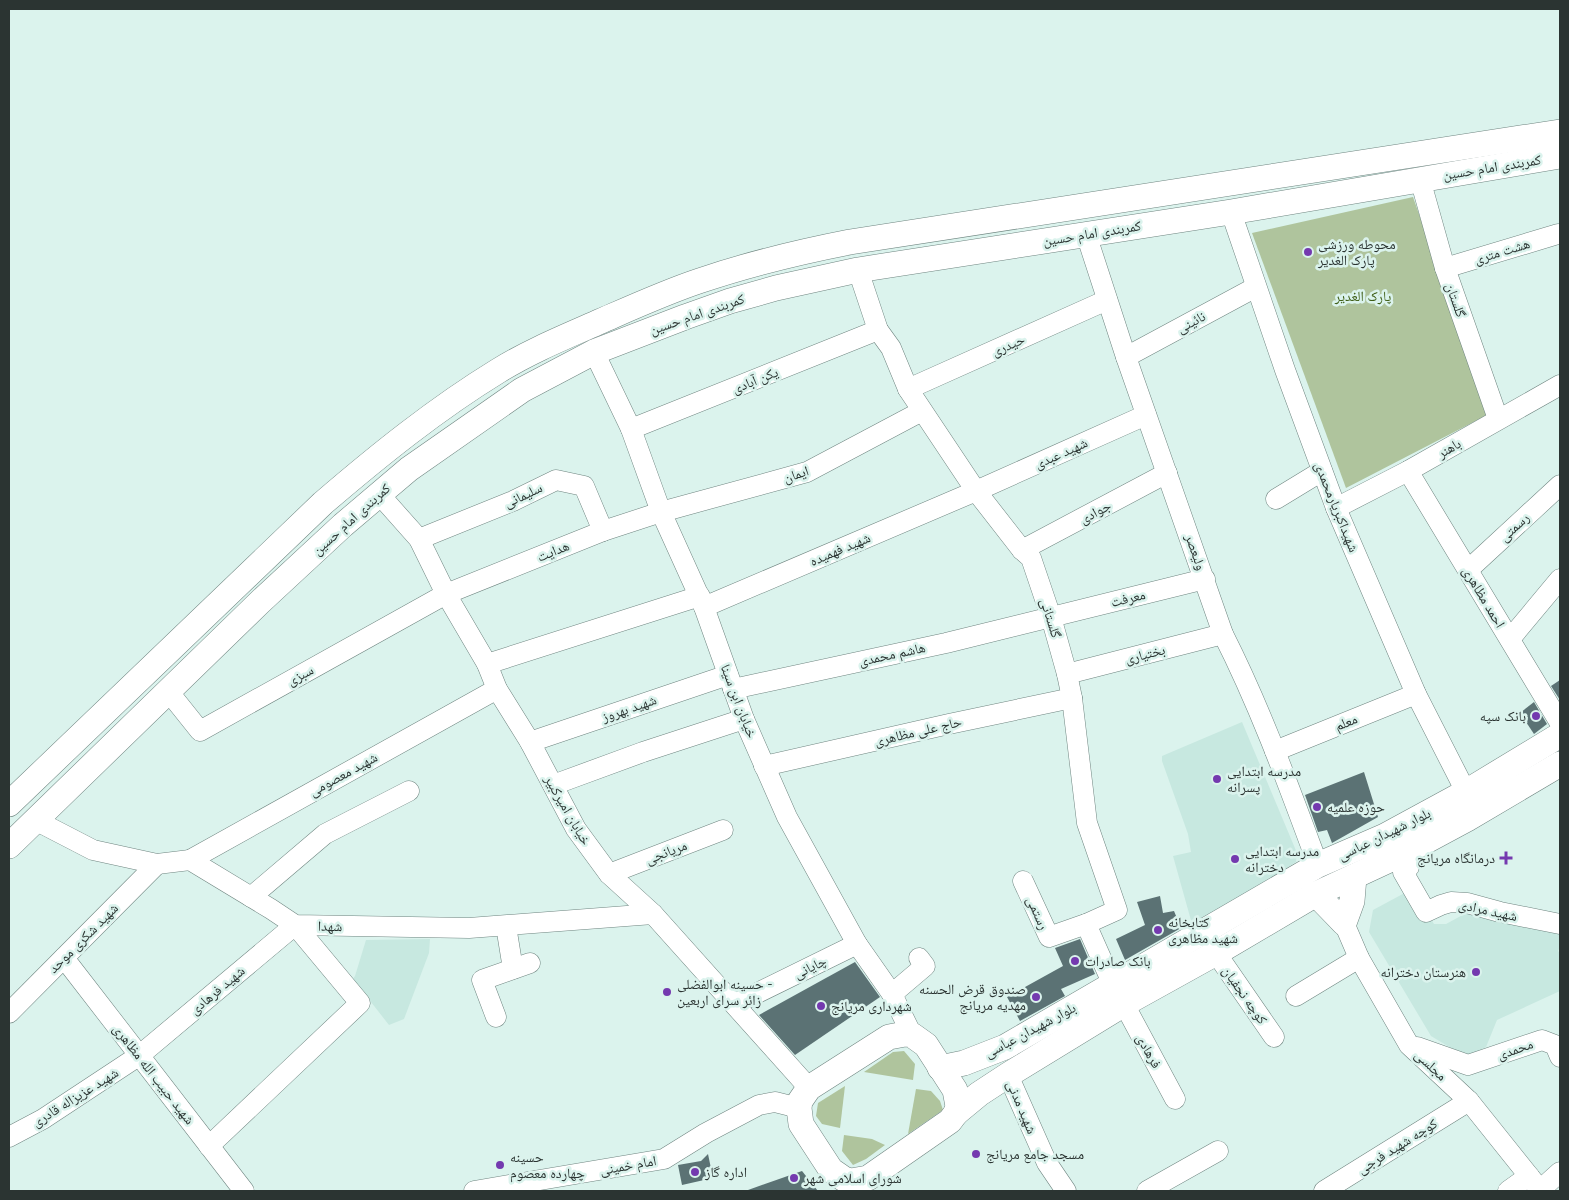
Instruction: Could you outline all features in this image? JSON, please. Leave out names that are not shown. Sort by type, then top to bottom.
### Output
[{"type":"main road","name":"کمربندی امام حسین","points":[[9,804],[323,503],[358,473],[437,410],[500,369],[584,328],[698,281],[801,252],[850,242],[1560,132]]},
{"type":"main road","name":"کمربندی امام حسین","points":[[9,846],[260,601],[379,494],[409,469],[522,390],[594,352],[730,301],[776,288],[858,270],[1231,212],[1560,156]]},
{"type":"main road","points":[[584,328],[594,352]]},
{"type":"main road","name":"بلوار شهیدان عباسی","points":[[956,1113],[979,1094],[1118,995],[1318,865],[1385,836],[1466,792],[1560,735]]},
{"type":"main road","name":"بلوار شهیدان عباسی","points":[[940,1068],[964,1063],[1005,1047],[1118,995],[1216,953],[1316,894],[1400,854],[1487,808],[1560,764]]},
{"type":"main road","points":[[1316,894],[1344,923],[1352,901],[1354,877]]},
{"type":"main road","points":[[905,1034],[912,1036],[926,1045],[940,1068],[955,1090],[958,1106],[956,1113],[950,1122],[868,1178],[851,1180],[847,1185],[831,1170],[801,1124],[804,1098],[889,1037],[905,1034]]},
{"type":"street","name":"گلستان","points":[[1420,179],[1445,268],[1498,419]]},
{"type":"street","name":"شهیداکبریارمحمدی","points":[[1231,212],[1256,287],[1336,508],[1416,694],[1466,792]]},
{"type":"street","name":"ولیعصر","points":[[1086,234],[1146,415],[1224,634],[1242,671],[1275,751],[1318,865]]},
{"type":"street","name":"هشت متری","points":[[1445,268],[1558,234]]},
{"type":"street","name":"گلستانی","points":[[858,270],[878,330],[891,348],[908,389],[976,491],[1022,550],[1031,558],[1051,617],[1067,674],[1072,698],[1087,824],[1117,910],[1086,924]]},
{"type":"street","name":"نائینی","points":[[1126,357],[1256,287]]},
{"type":"street","name":"حیدری","points":[[908,389],[1108,300]]},
{"type":"street","name":"یکن آبادی","points":[[632,429],[878,330]]},
{"type":"street","name":"خیابان ابن سینا","points":[[594,352],[632,429],[661,512],[702,601],[744,719],[787,817],[857,944],[892,994],[912,1036]]},
{"type":"street","name":"باهنر","points":[[1336,508],[1408,471],[1560,385]]},
{"type":"street","name":"ایمان","points":[[661,512],[807,472],[922,411]]},
{"type":"street","name":"شهید عبدی","points":[[976,491],[1146,415]]},
{"type":"street","points":[[1276,499],[1322,471]]},
{"type":"street","name":"احمد مظاهری","points":[[1408,471],[1560,723]]},
{"type":"street","name":"جوادی","points":[[1022,550],[1167,473]]},
{"type":"street","name":"سلیمانی","points":[[419,540],[513,501],[556,480],[584,486],[603,531]]},
{"type":"street","name":"رسمتی","points":[[1468,570],[1560,485]]},
{"type":"street","name":"شهید فهمیده","points":[[487,664],[702,601],[976,491]]},
{"type":"street","name":"خیابان امیرکبیر","points":[[379,494],[419,540],[446,594],[487,664],[497,689],[530,742],[576,829],[609,874],[653,914],[735,1004],[804,1098]]},
{"type":"street","name":"هدایت","points":[[446,594],[603,531],[661,512]]},
{"type":"street","name":"معرفت","points":[[1051,617],[1205,579]]},
{"type":"street","points":[[1510,639],[1560,579]]},
{"type":"street","name":"سبزی","points":[[168,691],[200,731],[446,594]]},
{"type":"street","name":"هاشم محمدی","points":[[731,682],[946,642],[1051,617]]},
{"type":"street","name":"بختیاری","points":[[1067,674],[1224,634]]},
{"type":"street","name":"شهید بهروز","points":[[530,742],[731,682]]},
{"type":"street","name":"شهید معصومی","points":[[190,860],[497,689]]},
{"type":"street","name":"معلم","points":[[1275,751],[1416,694]]},
{"type":"street","name":"حاج علی مظاهری","points":[[764,766],[1072,698]]},
{"type":"street","points":[[554,785],[643,752],[744,719]]},
{"type":"street","points":[[251,896],[325,834],[409,791]]},
{"type":"street","points":[[35,820],[93,850],[157,864],[190,860],[295,925],[360,1004],[209,1146]]},
{"type":"street","name":"مریانجی","points":[[609,874],[723,830]]},
{"type":"street","name":"شهید مرادی","points":[[1400,854],[1409,867],[1403,872],[1426,912],[1451,902],[1467,903],[1500,912],[1560,924]]},
{"type":"street","name":"شهید شکری موحد","points":[[9,1013],[157,864]]},
{"type":"street","name":"رستمی","points":[[1023,881],[1049,937],[1086,924]]},
{"type":"street","name":"شهدا","points":[[295,925],[469,928],[653,914]]},
{"type":"street","name":"مجلسی","points":[[1344,923],[1359,958],[1409,1044],[1469,1101],[1537,1186]]},
{"type":"street","points":[[1086,924],[1118,995]]},
{"type":"street","name":"شهید فرهادی","points":[[140,1056],[295,925]]},
{"type":"street","points":[[496,1017],[482,980],[522,966],[506,926]]},
{"type":"street","name":"چایانی","points":[[735,1004],[857,944]]},
{"type":"street","name":"کوچه نجفیان","points":[[1216,953],[1274,1037]]},
{"type":"street","name":"شهید حبیب الله مظاهری","points":[[64,958],[244,1191]]},
{"type":"street","points":[[892,994],[925,966],[919,958]]},
{"type":"street","points":[[1296,996],[1359,958]]},
{"type":"street","name":"فرهادی","points":[[1118,995],[1175,1099]]},
{"type":"street","name":"محمدی","points":[[1409,1044],[1468,1065],[1542,1040],[1555,1044],[1560,1057]]},
{"type":"street","name":"شهید عزیزاله قادری","points":[[9,1137],[43,1119],[140,1056]]},
{"type":"street","name":"شهید مدنی","points":[[1008,1074],[1047,1163],[1066,1191]]},
{"type":"street","name":"امام خمینی","points":[[474,1191],[664,1159],[706,1133],[759,1105],[804,1098]]},
{"type":"street","name":"کوچه شهید فرجی","points":[[1324,1191],[1469,1101]]},
{"type":"street","points":[[1148,1191],[1218,1152]]},
{"type":"street","points":[[1508,1191],[1537,1186],[1560,1172]]},
{"type":"shaded area","points":[[1242,722],[1297,853],[1296,862],[1208,917],[1192,924],[1173,856],[1191,852],[1188,834],[1162,761],[1162,756]]},
{"type":"shaded area","name":"هنرستان دخترانه","points":[[1412,889],[1434,924],[1446,924],[1470,911],[1560,932],[1560,947],[1558,951],[1560,953],[1560,991],[1497,1020],[1486,1047],[1466,1057],[1431,1036],[1369,932],[1373,910]]},
{"type":"shaded area","points":[[430,939],[429,953],[404,1019],[389,1025],[353,979],[366,940]]},
{"type":"green space","name":"پارک الغدیر","points":[[1413,197],[1489,414],[1346,488],[1252,233]]},
{"type":"green space","points":[[904,1051],[915,1064],[913,1080],[864,1072],[893,1052]]},
{"type":"green space","points":[[845,1086],[840,1128],[822,1124],[816,1116],[818,1103]]},
{"type":"green space","points":[[916,1089],[931,1091],[940,1101],[943,1110],[908,1134]]},
{"type":"green space","points":[[844,1135],[872,1139],[885,1145],[866,1159],[853,1165],[842,1151]]},
{"type":"building","points":[[1560,680],[1560,700],[1551,686]]},
{"type":"building","name":"بانک سپه","points":[[1534,702],[1547,724],[1534,734],[1520,713]]},
{"type":"building","name":"حوزه علمیه","points":[[1364,772],[1378,817],[1332,843],[1327,830],[1318,832],[1305,795]]},
{"type":"building","name":"کتابخانه شهید مظاهری","points":[[1160,896],[1163,913],[1174,911],[1181,928],[1125,960],[1116,939],[1145,925],[1137,902]]},
{"type":"building","points":[[1080,939],[1095,974],[1061,989],[1065,996],[1020,1021],[1007,997],[1063,966],[1055,948]]},
{"type":"building","name":"شهرداری مریانج","points":[[855,962],[880,997],[795,1055],[759,1015]]},
{"type":"building","name":"اداره گاز","points":[[708,1154],[713,1178],[682,1185],[678,1165],[701,1161]]},
{"type":"building","name":"شورای اسلامی شهر","points":[[802,1171],[818,1191],[748,1191],[748,1190]]},
{"type":"place","name":"محوطه ورزشی پارک الغدیر","points":[[1308,252]]},
{"type":"place","name":"بانک سپه","points":[[1536,716]]},
{"type":"place","name":"مدرسه ابتدایی پسرانه","points":[[1217,779]]},
{"type":"place","name":"حوزه علمیه","points":[[1317,807]]},
{"type":"place","name":"درمانگاه مریانج","points":[[1506,858]]},
{"type":"place","name":"مدرسه ابتدایی دخترانه","points":[[1235,859]]},
{"type":"place","name":"کتابخانه شهید مظاهری","points":[[1158,930]]},
{"type":"place","name":"بانک صادرات","points":[[1075,961]]},
{"type":"place","name":"هنرستان دخترانه","points":[[1476,972]]},
{"type":"place","name":"حسینه ابوالفضلی - زائر سرای اربعین","points":[[667,992]]},
{"type":"place","name":"صندوق قرض الحسنه مهدیه مریانج","points":[[1036,997]]},
{"type":"place","name":"شهرداری مریانج","points":[[821,1006]]},
{"type":"place","name":"مسجد جامع مریانج","points":[[976,1154]]},
{"type":"place","name":"حسینه چهارده معصوم","points":[[500,1165]]},
{"type":"place","name":"اداره گاز","points":[[695,1172]]},
{"type":"place","name":"شورای اسلامی شهر","points":[[794,1178]]}]
